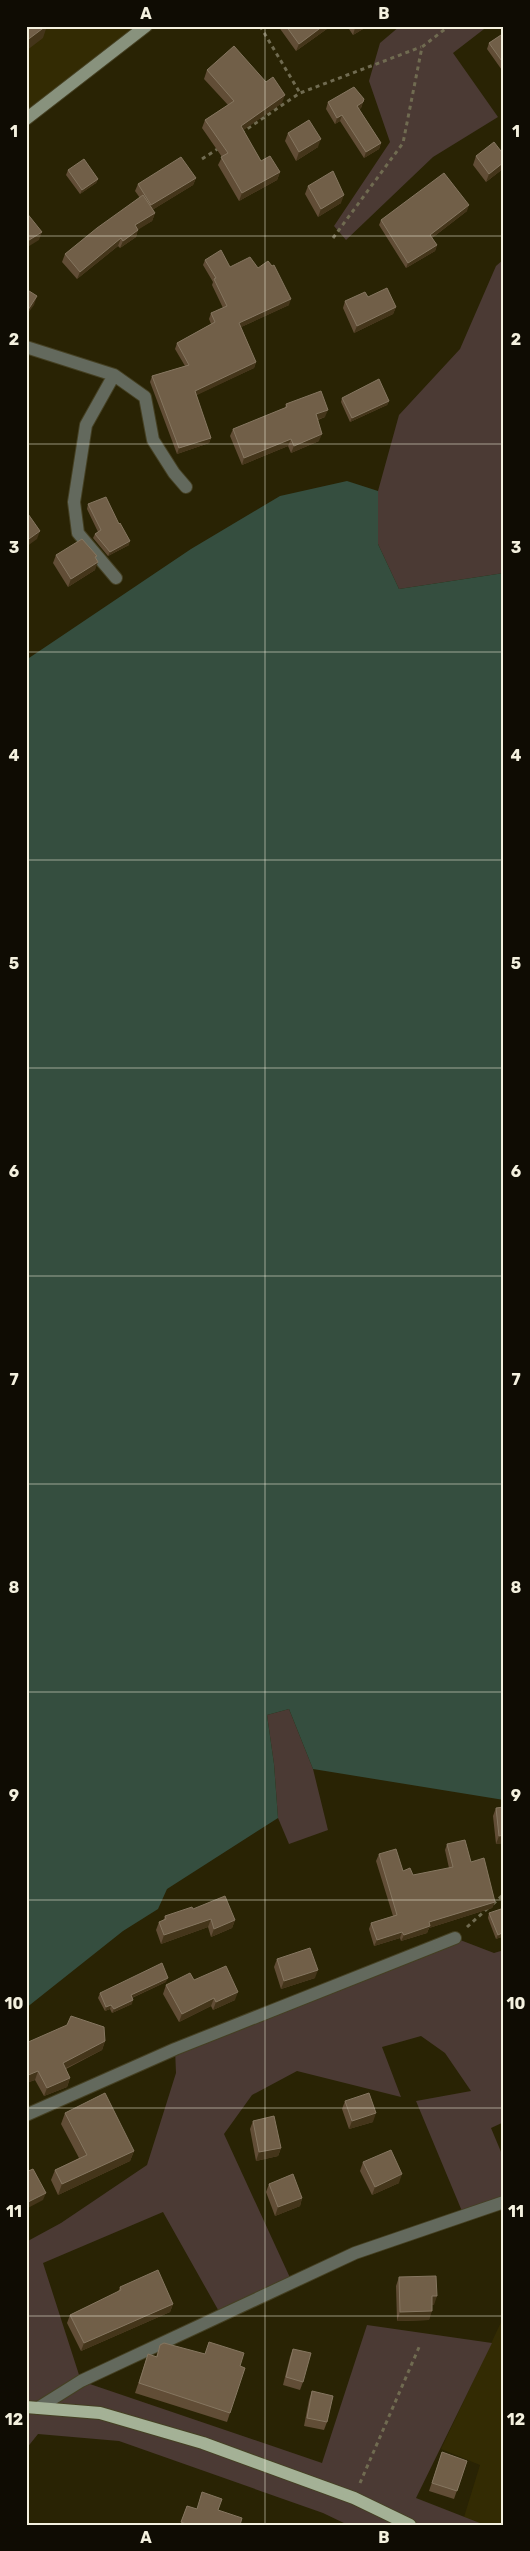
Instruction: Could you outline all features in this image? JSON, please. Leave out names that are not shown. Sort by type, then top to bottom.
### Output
[{"type":"main road","points":[[26,119],[146,26]]},
{"type":"main road","points":[[32,2407],[100,2413],[185,2437],[354,2498],[410,2525]]},
{"type":"street","points":[[26,347],[114,374],[145,397],[153,440],[174,474],[186,487]]},
{"type":"street","points":[[114,374],[86,425],[74,502],[78,534],[116,578]]},
{"type":"street","points":[[26,2115],[175,2049],[455,1938]]},
{"type":"street","points":[[32,2407],[81,2380],[355,2253],[504,2202]]},
{"type":"path","points":[[260,26],[300,93]]},
{"type":"path","points":[[235,137],[300,93],[422,47],[449,26]]},
{"type":"path","points":[[333,238],[403,143],[422,47]]},
{"type":"path","points":[[202,159],[227,143]]},
{"type":"path","points":[[455,1938],[504,1894]]},
{"type":"path","points":[[354,2498],[420,2345]]},
{"type":"shaded area","points":[[26,26],[146,26],[26,119]]},
{"type":"shaded area","points":[[400,26],[488,26],[453,53],[498,117],[433,157],[346,240],[334,226],[390,142],[369,81],[380,43]]},
{"type":"shaded area","points":[[504,259],[504,573],[399,589],[378,544],[378,491],[399,415],[460,349],[496,266]]},
{"type":"shaded area","points":[[347,481],[378,491],[378,544],[399,589],[504,573],[504,1800],[313,1769],[289,1709],[267,1715],[274,1764],[278,1818],[167,1889],[158,1909],[123,1931],[26,2008],[26,660],[191,549],[280,496]]},
{"type":"shaded area","points":[[289,1709],[313,1769],[328,1830],[289,1844],[278,1818],[274,1764],[267,1715]]},
{"type":"shaded area","points":[[455,1938],[494,1953],[504,1950],[504,2122],[491,2128],[504,2159],[504,2202],[464,2216],[416,2101],[471,2091],[445,2053],[421,2036],[382,2047],[401,2097],[297,2071],[252,2095],[224,2134],[292,2282],[221,2315],[163,2212],[43,2263],[81,2381],[322,2463],[367,2325],[492,2343],[416,2498],[485,2525],[348,2525],[323,2513],[119,2441],[38,2434],[26,2449],[26,2242],[61,2223],[147,2165],[176,2073],[175,2049]]},
{"type":"shaded area","points":[[504,2316],[504,2525],[485,2525],[464,2517],[480,2465],[441,2449]]},
{"type":"building","points":[[26,26],[46,26],[26,41]]},
{"type":"building","points":[[286,26],[323,26],[299,44]]},
{"type":"building","points":[[504,33],[504,64],[489,43]]},
{"type":"building","points":[[234,46],[266,82],[273,77],[285,95],[241,126],[261,161],[270,156],[280,172],[242,193],[221,157],[228,153],[205,120],[234,101],[207,70]]},
{"type":"building","points":[[354,87],[364,99],[357,106],[381,143],[366,152],[342,115],[337,118],[328,102]]},
{"type":"building","points":[[309,120],[321,139],[299,152],[288,133]]},
{"type":"building","points":[[494,142],[504,155],[504,162],[489,174],[476,156]]},
{"type":"building","points":[[181,157],[196,178],[151,205],[138,184]]},
{"type":"building","points":[[84,159],[98,179],[82,190],[68,170]]},
{"type":"building","points":[[333,171],[344,195],[321,209],[308,186]]},
{"type":"building","points":[[444,173],[469,205],[430,235],[437,245],[408,263],[381,220]]},
{"type":"building","points":[[143,195],[155,213],[135,225],[138,230],[123,241],[121,238],[80,272],[65,254]]},
{"type":"building","points":[[26,212],[42,232],[26,242]]},
{"type":"building","points":[[221,250],[230,267],[250,257],[258,268],[268,261],[272,266],[274,265],[291,299],[239,323],[256,362],[195,391],[211,438],[179,448],[152,376],[189,365],[177,343],[215,322],[211,313],[227,306],[214,279],[216,278],[205,260]]},
{"type":"building","points":[[387,288],[396,307],[357,326],[345,301],[365,292],[368,297]]},
{"type":"building","points":[[26,289],[37,296],[26,313]]},
{"type":"building","points":[[379,379],[389,401],[352,418],[342,398]]},
{"type":"building","points":[[321,391],[328,410],[316,414],[322,434],[294,446],[291,439],[244,458],[233,429],[287,407],[286,404]]},
{"type":"building","points":[[106,497],[119,524],[130,541],[110,552],[95,534],[101,530],[88,504]]},
{"type":"building","points":[[26,511],[40,531],[26,541]]},
{"type":"building","points":[[82,539],[97,556],[95,557],[98,562],[71,579],[56,555]]},
{"type":"building","points":[[504,1807],[504,1835],[499,1836],[496,1808]]},
{"type":"building","points":[[465,1840],[471,1862],[484,1858],[495,1902],[429,1922],[430,1926],[404,1935],[402,1932],[377,1940],[371,1923],[397,1915],[379,1854],[396,1849],[403,1871],[410,1868],[413,1875],[453,1867],[447,1844]]},
{"type":"building","points":[[225,1896],[235,1920],[214,1929],[211,1919],[164,1935],[159,1922],[166,1919],[165,1916],[192,1907],[193,1909]]},
{"type":"building","points":[[504,1908],[504,1932],[498,1935],[489,1913]]},
{"type":"building","points":[[310,1948],[318,1970],[284,1981],[277,1959]]},
{"type":"building","points":[[162,1963],[168,1978],[131,1995],[133,2000],[114,2009],[111,2005],[106,2007],[100,1993]]},
{"type":"building","points":[[226,1966],[238,1992],[216,2002],[214,1998],[182,2014],[166,1985],[190,1973],[194,1980]]},
{"type":"building","points":[[71,2016],[104,2027],[105,2041],[63,2063],[70,2078],[47,2088],[38,2071],[26,2076],[26,2050],[28,2049],[26,2043],[67,2025]]},
{"type":"building","points":[[105,2093],[134,2151],[62,2184],[55,2170],[87,2155],[65,2113]]},
{"type":"building","points":[[369,2093],[376,2113],[352,2121],[345,2101]]},
{"type":"building","points":[[274,2116],[281,2148],[259,2152],[253,2121]]},
{"type":"building","points":[[391,2150],[402,2174],[375,2187],[363,2162]]},
{"type":"building","points":[[33,2169],[46,2193],[26,2203],[26,2172]]},
{"type":"building","points":[[293,2174],[302,2198],[278,2207],[269,2184]]},
{"type":"building","points":[[158,2270],[173,2304],[84,2343],[70,2315],[121,2290],[120,2287]]},
{"type":"building","points":[[436,2276],[437,2296],[432,2296],[432,2311],[400,2312],[399,2277]]},
{"type":"building","points":[[209,2342],[244,2353],[240,2366],[245,2368],[230,2413],[139,2383],[148,2354],[157,2357],[160,2345],[164,2343],[205,2354]]},
{"type":"building","points":[[293,2349],[311,2353],[303,2382],[286,2377]]},
{"type":"building","points":[[312,2391],[333,2396],[327,2422],[307,2418]]},
{"type":"building","points":[[442,2452],[467,2461],[457,2491],[432,2483]]},
{"type":"building","points":[[202,2492],[222,2499],[218,2510],[242,2518],[240,2525],[189,2525],[181,2522],[187,2506],[197,2509]]}]
